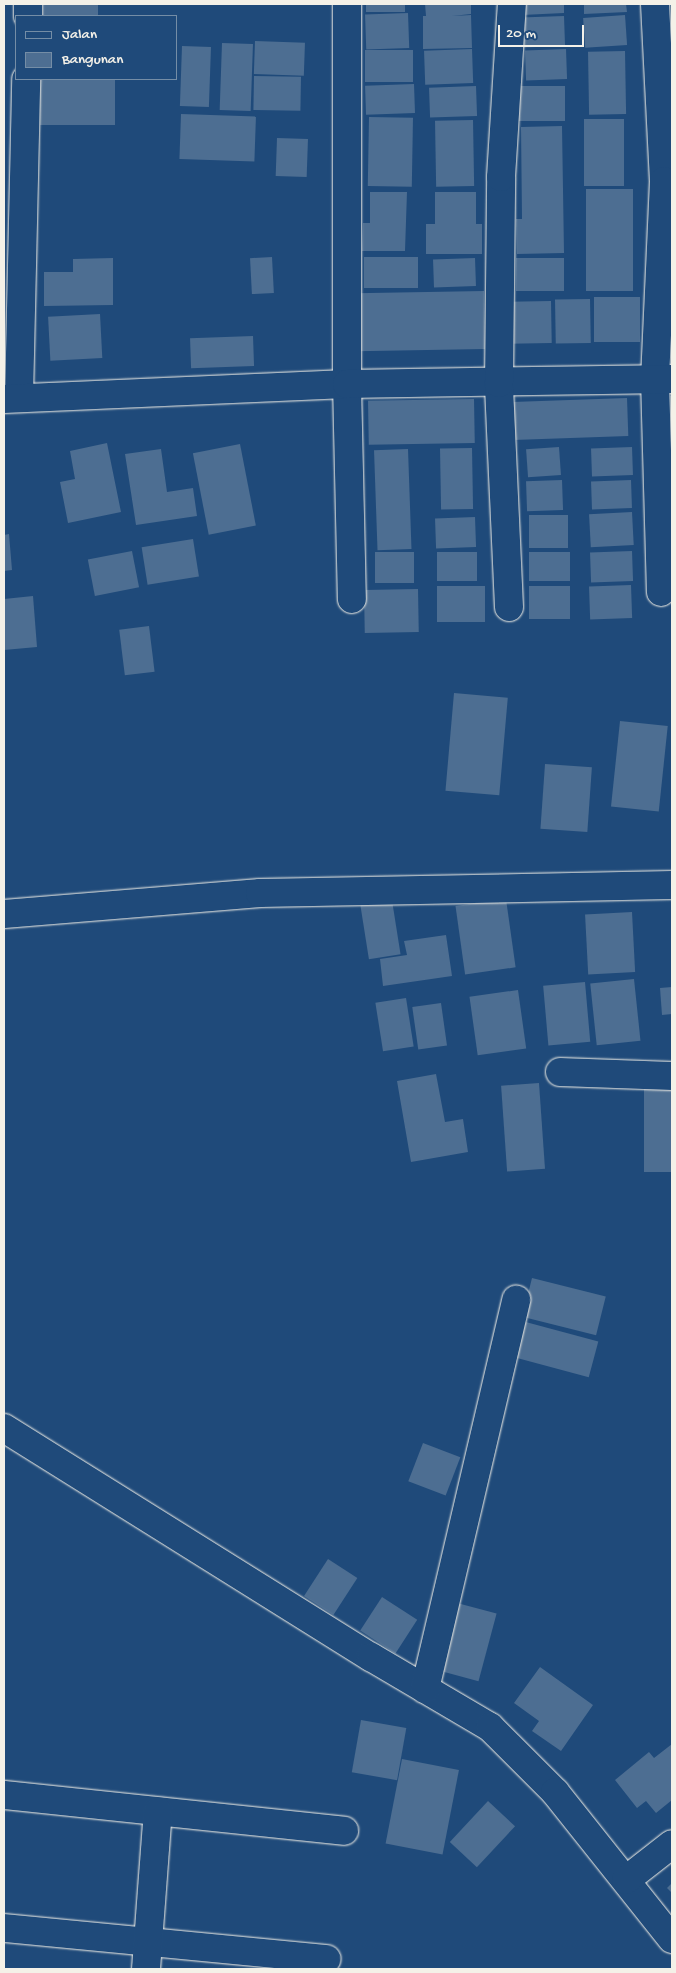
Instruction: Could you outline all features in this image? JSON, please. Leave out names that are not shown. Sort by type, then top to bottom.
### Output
[{"type":"street","points":[[347,4],[347,384],[352,599]]},
{"type":"street","points":[[509,607],[499,383],[501,177],[512,4]]},
{"type":"street","points":[[655,4],[664,181],[661,592]]},
{"type":"street","points":[[26,80],[12,398],[347,384],[664,379]]},
{"type":"street","points":[[4,914],[260,893],[672,885]]},
{"type":"street","points":[[560,1072],[672,1076]]},
{"type":"street","points":[[425,1689],[516,1300]]},
{"type":"street","points":[[4,1428],[490,1728],[555,1792],[672,1939]]},
{"type":"street","points":[[4,1795],[344,1831]]},
{"type":"street","points":[[146,1969],[158,1812]]},
{"type":"street","points":[[626,1880],[672,1844]]},
{"type":"street","points":[[4,1928],[327,1959]]},
{"type":"building","points":[[43,4],[98,4],[98,15],[43,15]]},
{"type":"building","points":[[366,4],[405,4],[405,12],[366,12]]},
{"type":"building","points":[[425,4],[471,4],[471,14],[452,16],[471,15],[472,48],[423,49],[423,16],[426,16]]},
{"type":"building","points":[[522,4],[564,4],[564,13],[522,15]]},
{"type":"building","points":[[584,4],[626,4],[627,12],[584,14]]},
{"type":"building","points":[[408,13],[409,48],[366,49],[365,15]]},
{"type":"building","points":[[625,15],[627,45],[585,48],[583,18]]},
{"type":"building","points":[[564,16],[565,46],[522,47],[521,18]]},
{"type":"building","points":[[255,41],[305,43],[304,76],[254,74]]},
{"type":"building","points":[[222,43],[253,44],[251,111],[220,110]]},
{"type":"building","points":[[182,46],[211,47],[209,107],[180,106]]},
{"type":"building","points":[[472,49],[473,83],[425,85],[424,51]]},
{"type":"building","points":[[566,49],[567,79],[526,80],[525,50]]},
{"type":"building","points":[[365,50],[413,50],[413,82],[365,82]]},
{"type":"building","points":[[625,51],[626,114],[589,115],[588,52]]},
{"type":"building","points":[[254,76],[301,77],[300,111],[253,110]]},
{"type":"building","points":[[40,80],[115,80],[115,125],[40,125]]},
{"type":"building","points":[[414,84],[415,113],[366,115],[365,86]]},
{"type":"building","points":[[476,86],[477,116],[430,118],[429,88]]},
{"type":"building","points":[[513,86],[565,86],[565,121],[513,121]]},
{"type":"building","points":[[181,114],[256,117],[254,162],[179,159]]},
{"type":"building","points":[[369,117],[413,118],[412,187],[368,186]]},
{"type":"building","points":[[584,119],[624,119],[624,186],[584,186]]},
{"type":"building","points":[[473,120],[474,186],[436,187],[435,121]]},
{"type":"building","points":[[562,126],[564,253],[517,254],[516,219],[522,219],[521,127]]},
{"type":"building","points":[[277,138],[308,139],[307,177],[276,176]]},
{"type":"building","points":[[586,189],[633,189],[633,291],[586,291]]},
{"type":"building","points":[[370,192],[407,192],[405,251],[362,251],[363,223],[370,223]]},
{"type":"building","points":[[435,192],[476,192],[476,224],[482,224],[482,254],[426,254],[426,224],[435,224]]},
{"type":"building","points":[[272,257],[274,293],[252,294],[250,258]]},
{"type":"building","points":[[364,257],[418,257],[418,288],[364,288]]},
{"type":"building","points":[[113,258],[113,305],[44,306],[44,272],[73,272],[73,259]]},
{"type":"building","points":[[475,258],[476,286],[434,287],[433,259]]},
{"type":"building","points":[[516,258],[564,258],[564,291],[516,291]]},
{"type":"building","points":[[484,291],[485,349],[356,351],[355,293]]},
{"type":"building","points":[[594,297],[640,297],[640,342],[594,342]]},
{"type":"building","points":[[590,299],[591,343],[556,344],[555,300]]},
{"type":"building","points":[[551,301],[552,343],[510,344],[509,302]]},
{"type":"building","points":[[100,314],[102,358],[50,361],[48,317]]},
{"type":"building","points":[[253,336],[254,366],[191,368],[190,338]]},
{"type":"building","points":[[664,396],[672,396],[672,442],[664,442]]},
{"type":"building","points":[[627,398],[628,436],[513,440],[512,402]]},
{"type":"building","points":[[474,399],[475,443],[369,445],[368,401]]},
{"type":"building","points":[[107,443],[121,512],[68,523],[60,482],[75,479],[70,451]]},
{"type":"building","points":[[240,444],[256,525],[209,535],[193,453]]},
{"type":"building","points":[[559,447],[561,475],[528,477],[526,449]]},
{"type":"building","points":[[632,447],[633,475],[592,476],[591,448]]},
{"type":"building","points":[[472,448],[473,509],[441,510],[440,449]]},
{"type":"building","points":[[161,449],[167,492],[193,488],[197,516],[136,525],[125,454]]},
{"type":"building","points":[[408,449],[411,549],[378,550],[374,450]]},
{"type":"building","points":[[562,480],[563,510],[527,511],[526,481]]},
{"type":"building","points":[[631,480],[632,508],[592,509],[591,481]]},
{"type":"building","points":[[632,512],[634,545],[591,547],[589,514]]},
{"type":"building","points":[[529,515],[568,515],[568,548],[529,548]]},
{"type":"building","points":[[475,517],[476,547],[436,548],[435,518]]},
{"type":"building","points":[[9,534],[12,570],[4,571],[4,535]]},
{"type":"building","points":[[193,539],[199,577],[148,585],[142,547]]},
{"type":"building","points":[[132,551],[139,587],[95,596],[88,560]]},
{"type":"building","points":[[632,551],[633,581],[591,582],[590,552]]},
{"type":"building","points":[[375,552],[414,552],[414,583],[375,583]]},
{"type":"building","points":[[437,552],[477,552],[477,581],[437,581]]},
{"type":"building","points":[[529,552],[570,552],[570,581],[529,581]]},
{"type":"building","points":[[631,585],[632,618],[590,619],[589,586]]},
{"type":"building","points":[[437,586],[485,586],[485,622],[437,622]]},
{"type":"building","points":[[529,586],[570,586],[570,619],[529,619]]},
{"type":"building","points":[[418,589],[419,632],[365,633],[364,590]]},
{"type":"building","points":[[33,596],[37,647],[4,650],[4,599]]},
{"type":"building","points":[[149,626],[155,672],[125,675],[119,630]]},
{"type":"building","points":[[454,693],[508,698],[499,795],[445,791]]},
{"type":"building","points":[[620,721],[668,726],[659,812],[611,807]]},
{"type":"building","points":[[545,764],[592,767],[587,832],[540,829]]},
{"type":"building","points":[[391,894],[401,954],[369,959],[359,899]]},
{"type":"building","points":[[506,899],[516,967],[465,974],[455,906]]},
{"type":"building","points":[[632,912],[635,972],[588,974],[585,914]]},
{"type":"building","points":[[446,935],[452,976],[383,986],[380,959],[407,955],[404,941]]},
{"type":"building","points":[[634,979],[640,1041],[597,1045],[590,984]]},
{"type":"building","points":[[585,982],[590,1042],[548,1045],[543,986]]},
{"type":"building","points":[[672,987],[672,1014],[662,1015],[660,988]]},
{"type":"building","points":[[518,990],[526,1048],[478,1055],[469,997]]},
{"type":"building","points":[[406,998],[414,1046],[383,1051],[375,1003]]},
{"type":"building","points":[[441,1003],[447,1046],[418,1050],[412,1007]]},
{"type":"building","points":[[436,1074],[445,1122],[463,1119],[468,1152],[411,1162],[397,1081]]},
{"type":"building","points":[[539,1083],[545,1169],[507,1171],[501,1086]]},
{"type":"building","points":[[644,1084],[672,1084],[672,1172],[644,1172]]},
{"type":"building","points":[[532,1278],[606,1296],[596,1335],[522,1317]]},
{"type":"building","points":[[522,1321],[598,1341],[589,1377],[512,1357]]},
{"type":"building","points":[[423,1443],[460,1457],[446,1496],[408,1481]]},
{"type":"building","points":[[328,1559],[357,1578],[333,1615],[304,1596]]},
{"type":"building","points":[[382,1597],[417,1620],[395,1653],[360,1631]]},
{"type":"building","points":[[457,1603],[497,1614],[478,1681],[439,1671]]},
{"type":"building","points":[[540,1667],[593,1705],[561,1751],[532,1731],[539,1721],[514,1703]]},
{"type":"building","points":[[361,1720],[406,1728],[397,1780],[352,1772]]},
{"type":"building","points":[[672,1744],[672,1800],[656,1813],[646,1801],[637,1808],[615,1780],[649,1752],[654,1758]]},
{"type":"building","points":[[402,1759],[459,1770],[443,1854],[386,1843]]},
{"type":"building","points":[[488,1801],[515,1826],[477,1867],[450,1842]]},
{"type":"building","points":[[672,1883],[672,1893],[667,1888]]}]
